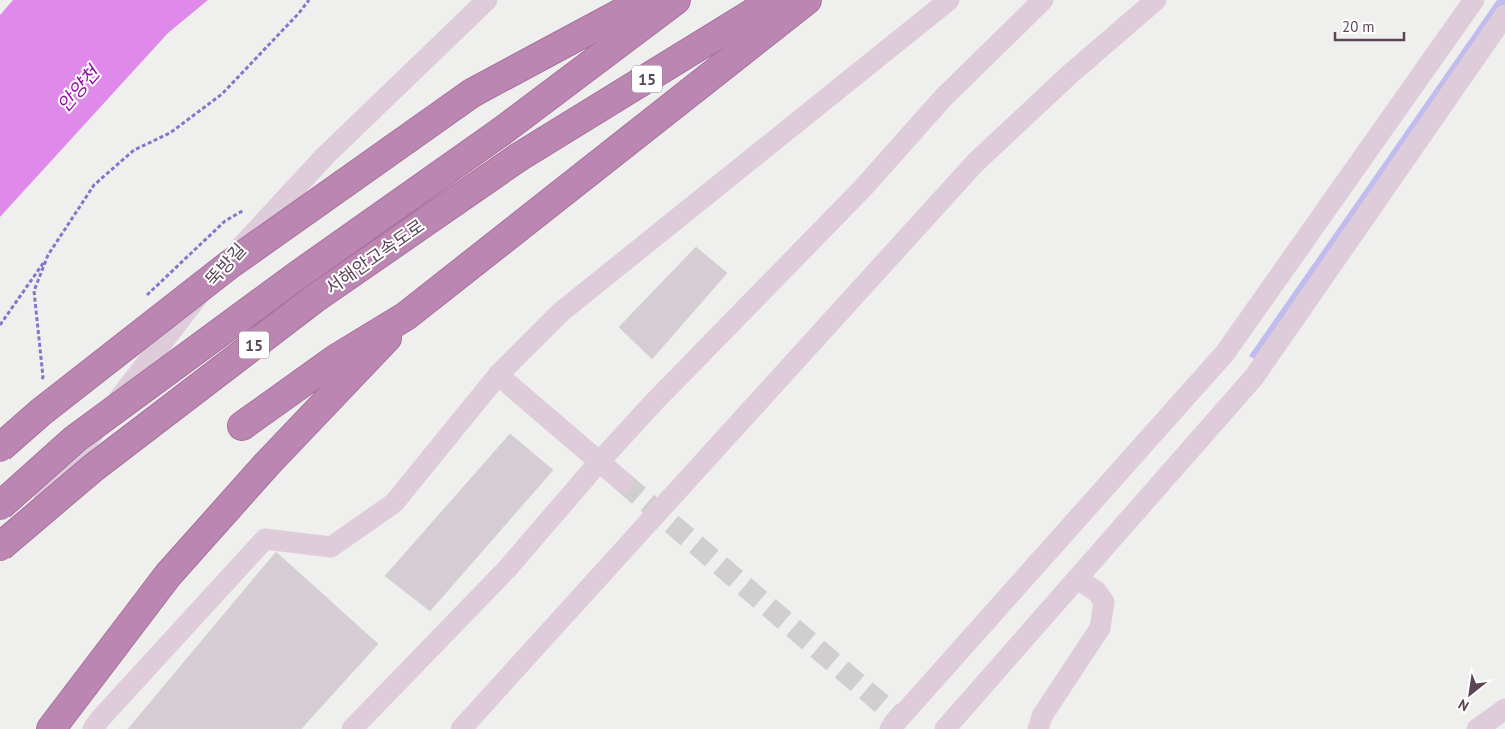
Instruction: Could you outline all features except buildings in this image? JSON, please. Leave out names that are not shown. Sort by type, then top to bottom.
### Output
[{"type":"highway","points":[[0,448],[41,412],[229,266],[472,93],[644,0]]},
{"type":"highway","name":"서해안고속도로","points":[[0,506],[75,439],[290,281],[502,131],[676,0]]},
{"type":"highway","name":"서해안고속도로","points":[[0,547],[93,468],[314,300],[519,157],[774,0]]},
{"type":"highway","points":[[242,426],[337,358],[406,316],[807,0]]},
{"type":"highway","points":[[51,729],[168,575],[267,464],[406,316]]},
{"type":"street","name":"뚝방길","points":[[0,561],[110,410],[211,280],[325,156],[487,0]]},
{"type":"street","points":[[93,729],[100,719],[265,539],[331,547],[394,504],[498,375],[561,312],[949,0]]},
{"type":"street","points":[[352,729],[507,569],[599,462],[655,401],[862,189],[943,98],[1043,0]]},
{"type":"street","points":[[461,729],[975,163],[1069,75],[1156,0]]},
{"type":"street","points":[[890,729],[1225,353],[1474,0]]},
{"type":"street","points":[[945,729],[1254,377],[1505,15]]},
{"type":"street","points":[[498,375],[623,482]]},
{"type":"street","points":[[1038,729],[1042,716],[1100,628],[1104,602],[1097,592],[1078,579]]},
{"type":"street","points":[[1477,729],[1505,709]]},
{"type":"path","points":[[0,325],[94,185],[134,150],[170,133],[222,94],[299,13],[308,0]]},
{"type":"path","points":[[142,299],[225,221],[250,207]]},
{"type":"path","points":[[43,377],[34,291],[48,255]]},
{"type":"path","points":[[37,383],[52,372]]},
{"type":"shaded area","points":[[1497,0],[1505,0],[1505,21],[1265,365],[1249,356]]},
{"type":"water","name":"안양천","points":[[13,0],[208,0],[168,33],[0,217],[0,15]]},
{"type":"tunnel","points":[[623,482],[911,729]]}]
